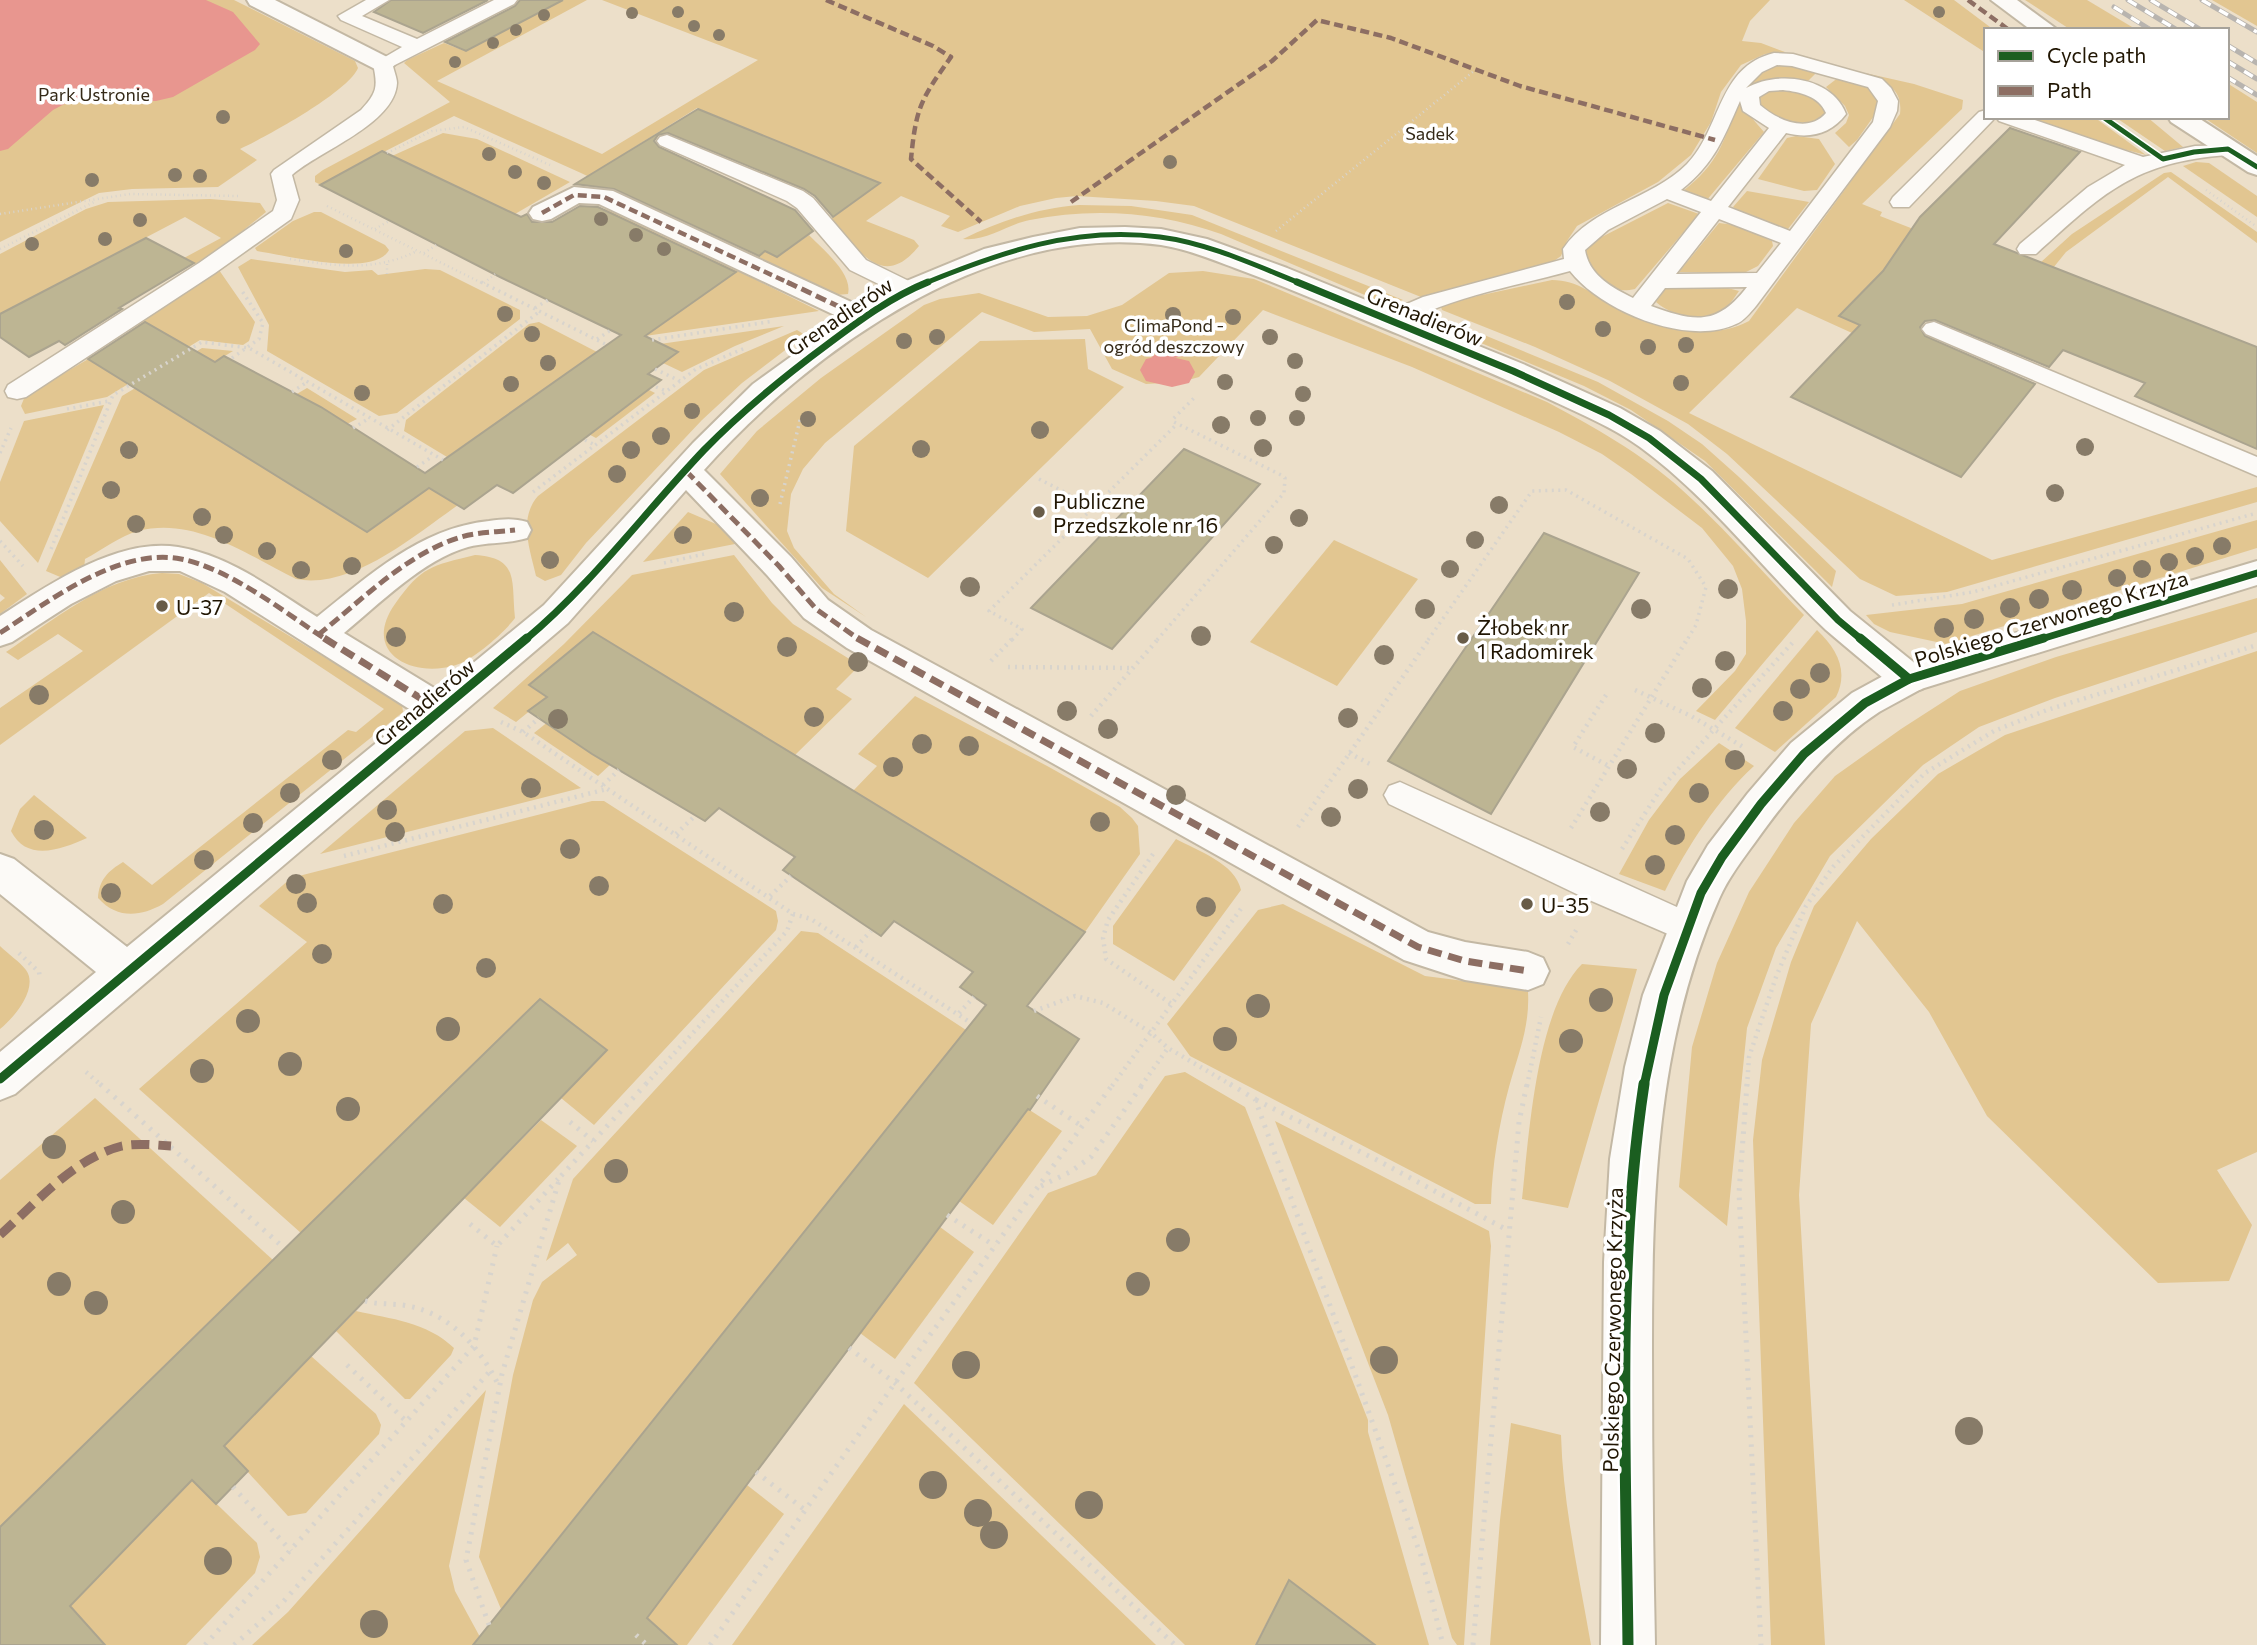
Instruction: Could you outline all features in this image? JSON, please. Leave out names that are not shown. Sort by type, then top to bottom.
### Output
[{"type":"street","points":[[258,0],[383,64]]},
{"type":"street","points":[[2002,0],[2044,28]]},
{"type":"street","points":[[2183,119],[2257,167]]},
{"type":"street","points":[[542,213],[574,195],[604,197],[863,318]]},
{"type":"street","name":"Grenadierów","points":[[0,1079],[556,614],[686,471],[764,391],[863,318],[909,290],[994,256],[1033,245],[1080,236],[1161,237],[1231,255],[1609,415],[1649,438],[1701,480],[1838,620],[1909,679]]},
{"type":"street","points":[[686,471],[779,566],[816,609],[834,623],[1418,947],[1465,961],[1528,971]]},
{"type":"street","points":[[318,635],[400,572],[447,542],[463,537],[515,530]]},
{"type":"street","points":[[0,633],[83,582],[137,562],[170,558],[211,570],[441,711]]},
{"type":"street","name":"Polskiego Czerwonego Krzyża","points":[[1628,1645],[1628,1262],[1633,1159],[1647,1067],[1664,995],[1701,892],[1722,857],[1804,754],[1866,703],[1909,679],[2257,573]]},
{"type":"street","points":[[0,871],[127,972]]},
{"type":"lane","points":[[380,0],[347,16],[417,46]]},
{"type":"lane","points":[[17,391],[59,366],[283,214],[288,200],[281,174],[348,130],[375,107],[384,91],[387,75],[383,64],[508,0]]},
{"type":"lane","points":[[1774,59],[1793,60],[1833,71],[1875,83],[1884,90],[1889,101],[1883,123],[1852,164],[1764,280],[1740,310],[1728,320],[1710,324],[1689,324],[1637,308],[1617,300],[1597,287],[1576,263],[1574,249],[1583,236],[1665,191],[1695,167],[1715,140],[1734,89],[1750,70],[1774,59]]},
{"type":"lane","points":[[1808,89],[1823,83],[1833,71]]},
{"type":"lane","points":[[1773,85],[1808,89],[1824,96],[1835,106],[1836,114],[1832,122],[1820,127],[1781,126],[1757,115],[1750,107],[1749,95],[1754,90],[1773,85]]},
{"type":"lane","points":[[1901,202],[1984,118]]},
{"type":"lane","points":[[2012,119],[2152,162]]},
{"type":"lane","points":[[1637,308],[1781,126]]},
{"type":"lane","points":[[1820,127],[1852,164]]},
{"type":"lane","points":[[667,141],[795,195],[858,265],[909,290]]},
{"type":"lane","points":[[2028,249],[2095,191],[2152,162],[2194,152],[2228,149]]},
{"type":"lane","points":[[1665,191],[1714,212],[1794,240]]},
{"type":"lane","points":[[1389,320],[1431,302],[1576,263]]},
{"type":"lane","points":[[1656,281],[1764,280]]},
{"type":"lane","points":[[1934,329],[2257,467]]},
{"type":"lane","points":[[1400,794],[1599,889],[1687,927]]},
{"type":"path","points":[[1266,239],[1474,71]]},
{"type":"path","points":[[386,153],[432,131],[464,127],[594,185],[604,197]]},
{"type":"path","points":[[2152,162],[2257,226]]},
{"type":"path","points":[[0,214],[130,194],[188,193],[323,204],[607,345]]},
{"type":"path","points":[[0,249],[100,199]]},
{"type":"path","points":[[375,229],[390,221]]},
{"type":"path","points":[[423,253],[438,244]]},
{"type":"path","points":[[287,259],[353,269],[387,264],[418,250]]},
{"type":"path","points":[[387,264],[387,274]]},
{"type":"path","points":[[484,283],[495,274]]},
{"type":"path","points":[[232,358],[259,339],[262,323],[240,288]]},
{"type":"path","points":[[387,430],[548,300]]},
{"type":"path","points":[[652,340],[775,321]]},
{"type":"path","points":[[597,339],[611,330]]},
{"type":"path","points":[[48,556],[113,395],[202,342],[249,348],[443,460]]},
{"type":"path","points":[[515,530],[524,499],[696,369],[747,347]]},
{"type":"path","points":[[655,369],[680,381]]},
{"type":"path","points":[[292,392],[307,382]]},
{"type":"path","points":[[656,387],[666,391]]},
{"type":"path","points":[[1084,725],[1284,493],[1285,478],[1281,475],[1177,424],[1173,418],[1195,397]]},
{"type":"path","points":[[354,428],[368,419]]},
{"type":"path","points":[[1133,668],[986,667],[1022,629],[989,611],[1177,424]]},
{"type":"path","points":[[584,440],[595,445]]},
{"type":"path","points":[[417,467],[433,456]]},
{"type":"path","points":[[1039,479],[1094,507]]},
{"type":"path","points":[[1373,765],[1349,753],[1532,491],[1566,490],[1688,559],[1706,587],[1696,625],[1570,830]]},
{"type":"path","points":[[1563,952],[1662,787],[1805,629],[1838,620]]},
{"type":"path","points":[[1761,1645],[1739,1194],[1749,1057],[1776,977],[1806,906],[1833,867],[1925,773],[1994,731],[2047,710],[2257,645]]},
{"type":"path","points":[[1635,690],[1714,729],[1787,775]]},
{"type":"path","points":[[1605,695],[1573,747],[1609,766]]},
{"type":"path","points":[[523,732],[539,718]]},
{"type":"path","points":[[497,721],[523,732],[793,914],[811,919],[971,1023]]},
{"type":"path","points":[[342,856],[605,787],[620,770]]},
{"type":"path","points":[[676,834],[696,816]]},
{"type":"path","points":[[1173,1005],[1107,959],[1103,938],[1108,920],[1180,817]]},
{"type":"path","points":[[770,896],[791,876]]},
{"type":"path","points":[[205,1645],[474,1346],[497,1246],[787,931],[793,914]]},
{"type":"path","points":[[856,947],[870,931]]},
{"type":"path","points":[[10,945],[38,972],[41,983]]},
{"type":"path","points":[[1034,1011],[1074,996],[1103,1003],[1168,1048],[1255,1099],[1377,1160],[1508,1231]]},
{"type":"path","points":[[959,1013],[974,997]]},
{"type":"path","points":[[1473,1645],[1518,1122],[1541,1013]]},
{"type":"path","points":[[48,1039],[284,1248]]},
{"type":"path","points":[[1038,1187],[1070,1172],[1091,1157],[1168,1048]]},
{"type":"path","points":[[710,1645],[895,1382],[1135,1056]]},
{"type":"path","points":[[1037,1096],[1083,1127]]},
{"type":"path","points":[[1255,1099],[1421,1556],[1443,1645]]},
{"type":"path","points":[[570,1122],[593,1141]]},
{"type":"path","points":[[489,1625],[466,1560],[500,1387],[560,1177]]},
{"type":"path","points":[[947,1215],[995,1246]]},
{"type":"path","points":[[470,1224],[497,1246]]},
{"type":"path","points":[[365,1301],[382,1306],[411,1306],[448,1322],[474,1346],[492,1369],[500,1387]]},
{"type":"path","points":[[849,1348],[895,1382],[1175,1645]]},
{"type":"path","points":[[347,1365],[407,1422]]},
{"type":"path","points":[[234,1645],[282,1604],[492,1369]]},
{"type":"path","points":[[756,1472],[805,1510]]},
{"type":"path","points":[[233,1487],[291,1551]]},
{"type":"path","points":[[636,1635],[647,1645]]},
{"type":"green space","name":"Park Ustronie","points":[[0,0],[234,0],[355,61],[358,68],[351,78],[323,101],[240,149],[257,160],[218,187],[132,189],[99,193],[0,242]]},
{"type":"green space","name":"Sadek","points":[[564,0],[587,0],[437,81],[602,154],[758,60],[602,0],[1770,0],[1750,21],[1742,41],[1761,43],[1785,52],[1765,54],[1741,65],[1721,92],[1711,122],[1691,155],[1658,182],[1577,226],[1561,256],[1551,263],[1497,280],[1421,297],[1194,206],[1077,196],[1020,206],[958,232],[941,226],[950,216],[901,196],[866,221],[914,240],[919,246],[906,259],[893,265],[882,266],[861,253],[831,219],[879,183],[697,108],[606,165],[733,237],[777,257],[809,235],[841,270],[846,278],[848,294],[836,295],[581,173],[454,116],[331,179],[331,190],[315,182],[315,176],[323,170],[450,102],[404,63],[407,60],[444,43],[465,51]]},
{"type":"green space","points":[[1904,0],[1954,0],[1991,28],[1984,28],[1984,52]]},
{"type":"green space","points":[[2025,0],[2087,0],[2134,28],[2068,28]]},
{"type":"green space","points":[[2212,0],[2257,0],[2257,26]]},
{"type":"green space","points":[[1777,64],[1820,69],[1807,82],[1781,78],[1749,84],[1752,77]]},
{"type":"green space","points":[[1865,73],[1914,84],[1963,100],[1962,109],[1862,204],[1882,212],[1880,216],[1921,232],[1840,315],[1861,325],[1852,333],[1797,308],[1689,413],[1992,560],[2257,487],[2257,502],[1947,592],[1896,596],[1860,579],[1727,454],[1688,424],[1610,381],[1535,347],[1442,310],[1440,304],[1552,280],[1578,285],[1647,320],[1682,329],[1716,331],[1749,321],[1900,114],[1896,92]]},
{"type":"green space","points":[[1839,77],[1864,86],[1874,92],[1883,103],[1849,147],[1835,133],[1846,123],[1849,115],[1845,106],[1826,87]]},
{"type":"green space","points":[[2229,84],[2257,102],[2257,153],[2206,119],[2229,119]]},
{"type":"green space","points":[[1784,89],[1808,94],[1826,108],[1826,114],[1819,119],[1797,123],[1775,118],[1761,106],[1760,97],[1768,92]]},
{"type":"green space","points":[[1738,102],[1764,132],[1706,201],[1683,191],[1712,162]]},
{"type":"green space","points":[[2031,119],[2097,119],[2146,155],[2095,142]]},
{"type":"green space","points":[[2118,119],[2149,119],[2183,147],[2165,151]]},
{"type":"green space","points":[[443,133],[477,139],[570,182],[515,214],[392,156]]},
{"type":"green space","points":[[1796,136],[1819,139],[1835,164],[1817,190],[1804,191],[1758,179],[1787,138]]},
{"type":"green space","points":[[2196,162],[2209,163],[2257,196],[2257,217],[2183,166]]},
{"type":"green space","points":[[2171,172],[2257,232],[2257,243],[2168,177],[2066,252],[2053,268],[2040,263],[2072,234],[2164,173]]},
{"type":"green space","points":[[1747,191],[1809,202],[1788,229],[1759,221],[1733,207]]},
{"type":"green space","points":[[210,199],[260,203],[266,212],[224,246],[195,264],[184,258],[221,238],[185,217],[0,314],[0,254],[86,209],[108,202]]},
{"type":"green space","points":[[1668,203],[1699,214],[1635,289],[1610,288],[1592,273],[1585,255],[1588,244]]},
{"type":"green space","points":[[1079,205],[1131,206],[1192,215],[1403,300],[1386,304],[1221,234],[1151,216],[1102,213],[1054,216],[1022,222],[980,238],[963,239],[1020,216]]},
{"type":"green space","points":[[609,209],[819,311],[645,336],[595,210]]},
{"type":"green space","points":[[314,212],[321,212],[385,245],[389,250],[380,258],[366,263],[348,264],[307,260],[257,251],[255,248],[293,221]]},
{"type":"green space","points":[[1719,223],[1735,225],[1772,241],[1773,246],[1758,266],[1744,273],[1679,272]]},
{"type":"green space","points":[[251,259],[345,272],[372,270],[378,275],[425,269],[440,270],[520,310],[520,319],[397,413],[379,416],[267,351],[269,325],[238,267]]},
{"type":"green space","points":[[219,270],[255,322],[249,341],[243,345],[200,340],[107,397],[25,414],[21,406],[25,396],[102,351]]},
{"type":"green space","name":"ClimaPond - ogród deszczowy","points":[[1203,271],[1254,279],[1547,402],[1617,441],[1681,489],[1804,615],[1715,720],[1696,711],[1735,671],[1746,654],[1742,589],[1733,566],[1702,528],[1602,454],[1559,432],[1412,367],[1263,310],[1199,377],[1181,382],[1146,384],[1112,369],[1090,329],[1034,332],[982,312],[825,443],[803,469],[791,494],[787,531],[794,548],[834,594],[866,617],[822,588],[720,474],[757,431],[821,378],[924,305],[940,299],[979,293],[1048,317],[1087,316],[1122,305],[1169,273]]},
{"type":"green space","points":[[1724,287],[1739,291],[1720,313],[1705,318],[1678,314],[1656,302],[1666,288]]},
{"type":"green space","points":[[1426,311],[1598,382],[1668,421],[1702,444],[1836,571],[1832,587],[1705,461],[1631,410],[1584,386],[1421,318]]},
{"type":"green space","points":[[539,322],[597,352],[447,457],[404,431],[406,420],[529,324]]},
{"type":"green space","points":[[784,326],[682,372],[663,363],[677,352],[660,344]]},
{"type":"green space","points":[[797,330],[805,335],[742,383],[702,420],[586,543],[561,575],[545,581],[536,576],[527,524],[528,514],[538,496],[704,370]]},
{"type":"green space","points":[[1085,339],[1088,369],[1124,387],[928,578],[846,531],[854,446],[980,341]]},
{"type":"green space","points":[[202,348],[233,351],[215,362],[200,354],[139,391],[367,532],[429,488],[458,505],[382,557],[339,576],[317,580],[296,579],[240,549],[200,533],[159,528],[131,533],[118,540],[85,559],[84,570],[65,579],[46,571],[122,396]]},
{"type":"green space","points":[[635,383],[655,393],[596,438],[575,427]]},
{"type":"green space","points":[[307,388],[357,419],[347,424],[283,402]]},
{"type":"green space","points":[[104,405],[38,563],[0,521],[0,482],[24,421]]},
{"type":"green space","points":[[688,512],[716,524],[740,543],[643,562]]},
{"type":"green space","points":[[2257,520],[2257,548],[1946,644],[1890,632],[1874,624],[1866,615],[1962,604]]},
{"type":"green space","points":[[1334,540],[1418,579],[1337,686],[1250,642]]},
{"type":"green space","points":[[475,555],[489,557],[506,566],[512,583],[515,618],[488,645],[456,665],[423,668],[408,665],[396,658],[387,648],[384,636],[386,621],[404,591],[429,569]]},
{"type":"green space","points":[[734,555],[772,603],[793,624],[851,660],[857,668],[836,689],[852,699],[795,755],[593,632],[529,685],[547,697],[516,722],[493,708],[564,644],[632,575]]},
{"type":"green space","points":[[0,560],[27,594],[0,614],[0,602],[5,598],[0,594]]},
{"type":"green space","points":[[162,573],[179,574],[202,583],[402,704],[403,712],[163,904],[146,912],[129,914],[113,910],[98,898],[102,881],[113,869],[123,862],[152,885],[348,730],[356,732],[384,709],[209,593],[0,745],[0,708],[83,651],[58,634],[18,660],[6,652],[61,614],[99,592],[119,583]]},
{"type":"green space","points":[[2257,598],[2257,632],[2055,698],[1979,727],[1923,765],[1830,856],[1776,948],[1747,1028],[1727,1226],[1679,1187],[1692,1047],[1717,963],[1749,892],[1794,823],[1835,776],[1960,691],[2056,657]]},
{"type":"green space","points":[[1817,630],[1839,661],[1840,687],[1836,697],[1775,752],[1735,728]]},
{"type":"green space","points":[[2257,651],[2257,1152],[2217,1170],[2252,1225],[2229,1281],[2158,1283],[1987,1116],[1929,1012],[1857,921],[1811,1024],[1799,1195],[1825,1645],[1771,1645],[1753,1140],[1762,1060],[1791,962],[1814,906],[1871,839],[1938,774],[2005,735]]},
{"type":"green space","points":[[915,696],[1120,807],[1138,826],[1140,854],[1085,932],[853,791],[877,766],[858,754]]},
{"type":"green space","points":[[564,709],[627,749],[598,776],[534,733]]},
{"type":"green space","points":[[493,728],[581,788],[320,854],[465,731]]},
{"type":"green space","points":[[1719,743],[1754,766],[1704,824],[1665,891],[1619,874],[1649,820],[1680,779]]},
{"type":"green space","points":[[34,795],[87,838],[46,851],[26,847],[18,841],[11,831],[20,809]]},
{"type":"green space","points":[[592,801],[604,801],[776,911],[778,921],[776,930],[594,1125],[561,1098],[606,1050],[540,999],[301,1233],[139,1089],[307,942],[259,906],[291,878]]},
{"type":"green space","points":[[1176,839],[1224,865],[1241,890],[1174,981],[1113,944],[1113,926]]},
{"type":"green space","points":[[1283,904],[1425,976],[1511,987],[1528,992],[1525,1029],[1499,1130],[1491,1204],[1475,1204],[1190,1056],[1167,1024],[1258,910]]},
{"type":"green space","points":[[801,931],[818,933],[966,1030],[501,1609],[479,1557],[513,1375],[533,1300],[542,1282],[577,1255],[568,1243],[546,1261],[573,1179]]},
{"type":"green space","points":[[0,946],[26,970],[29,985],[18,1010],[0,1029]]},
{"type":"green space","points":[[1582,964],[1637,969],[1568,1208],[1522,1199],[1532,1109],[1545,1042],[1554,1011],[1567,985]]},
{"type":"green space","points":[[1185,1072],[1245,1107],[1368,1420],[1368,1432],[1429,1645],[1375,1645],[1289,1580],[1255,1645],[1185,1645],[914,1383],[1048,1193],[1096,1175],[1165,1076]]},
{"type":"green space","points":[[95,1098],[273,1260],[0,1527],[0,1180]]},
{"type":"green space","points":[[1028,1109],[1062,1131],[993,1225],[959,1201]]},
{"type":"green space","points":[[541,1120],[577,1146],[500,1227],[464,1198]]},
{"type":"green space","points":[[1275,1121],[1489,1231],[1491,1246],[1464,1645],[1457,1645],[1452,1638],[1388,1415]]},
{"type":"green space","points":[[940,1227],[974,1252],[895,1359],[860,1333]]},
{"type":"green space","points":[[356,1311],[420,1327],[454,1348],[451,1355],[410,1399],[405,1399],[336,1331]]},
{"type":"green space","points":[[311,1356],[376,1414],[381,1425],[379,1434],[306,1513],[288,1516],[224,1446]]},
{"type":"green space","points":[[486,1390],[449,1566],[455,1591],[480,1637],[473,1645],[252,1645],[288,1612]]},
{"type":"green space","points":[[904,1404],[1155,1644],[1156,1645],[732,1645]]},
{"type":"green space","points":[[1511,1423],[1561,1435],[1568,1514],[1591,1645],[1490,1645]]},
{"type":"green space","points":[[192,1480],[257,1543],[260,1557],[255,1573],[186,1645],[104,1645],[70,1606]]},
{"type":"green space","points":[[747,1485],[784,1514],[687,1645],[676,1645],[647,1618]]},
{"type":"shaded area","points":[[0,0],[206,0],[233,12],[260,44],[255,50],[173,97],[156,101],[72,100],[53,110],[8,149],[0,151]]},
{"type":"building","points":[[391,0],[488,0],[423,33],[374,12]]},
{"type":"building","points":[[520,0],[563,0],[466,51],[445,42],[515,6]]},
{"type":"building","points":[[698,109],[880,183],[833,217],[815,196],[804,189],[668,133],[658,135],[654,141],[659,147],[795,210],[813,231],[777,257],[765,251],[759,256],[614,189],[575,184]]},
{"type":"building","points":[[2010,128],[2080,152],[1994,244],[2257,347],[2257,449],[2135,396],[2145,383],[2063,350],[2049,367],[1935,320],[1925,321],[1920,327],[1925,336],[2035,384],[1961,477],[1791,397],[1860,325],[1839,316],[1883,271],[1920,217]]},
{"type":"building","points":[[382,151],[521,217],[527,214],[532,222],[552,222],[580,206],[598,207],[736,272],[645,336],[678,352],[648,374],[661,380],[513,493],[497,485],[464,509],[429,488],[367,532],[88,359],[145,322],[215,362],[224,356],[321,407],[425,473],[621,335],[320,185]]},
{"type":"building","points":[[146,238],[194,263],[119,308],[122,309],[65,345],[59,341],[29,357],[0,337],[0,314]]},
{"type":"building","points":[[1184,449],[1260,484],[1112,649],[1031,608]]},
{"type":"building","points":[[1544,533],[1639,573],[1491,814],[1388,761]]},
{"type":"building","points":[[593,632],[1085,932],[1027,1006],[1079,1039],[1030,1110],[1028,1109],[647,1618],[677,1645],[473,1645],[986,1005],[960,987],[973,972],[894,921],[881,936],[783,870],[795,857],[719,808],[705,821],[592,754],[528,711],[547,697],[529,685]]},
{"type":"building","points":[[540,999],[607,1050],[224,1446],[248,1471],[216,1504],[192,1480],[70,1606],[105,1645],[0,1645],[0,1527]]},
{"type":"building","points":[[1289,1580],[1375,1645],[1256,1645]]},
{"type":"waterway","points":[[1158,357],[1199,348]]},
{"type":"waterway","points":[[1163,370],[1172,372]]},
{"type":"railway","points":[[2128,0],[2174,28]]},
{"type":"railway","points":[[2151,0],[2198,28]]},
{"type":"railway","points":[[2202,0],[2257,32]]},
{"type":"railway","points":[[2114,7],[2148,28]]},
{"type":"railway","points":[[2229,46],[2257,63]]},
{"type":"railway","points":[[2229,62],[2257,79]]},
{"type":"railway","points":[[2229,78],[2257,95]]},
{"type":"marked path","points":[[826,0],[933,46],[951,57],[924,94],[915,120],[911,159],[981,222]]},
{"type":"marked path","points":[[1968,0],[2006,28]]},
{"type":"marked path","points":[[1071,202],[1272,61],[1317,20],[1391,38],[1520,86],[1715,140]]},
{"type":"marked path","points":[[542,213],[574,195],[604,197],[863,318]]},
{"type":"marked path","points":[[686,471],[779,566],[816,609],[859,639],[1418,947],[1465,961],[1528,971]]},
{"type":"marked path","points":[[318,635],[406,566],[443,544],[461,537],[515,530]]},
{"type":"marked path","points":[[0,633],[59,595],[104,572],[149,559],[180,559],[205,567],[237,583],[441,711]]},
{"type":"marked path","points":[[0,1235],[70,1174],[101,1155],[130,1145],[171,1146]]},
{"type":"cycle path","points":[[2106,119],[2163,159],[2194,152],[2228,149],[2257,167]]},
{"type":"cycle path","points":[[0,1079],[556,614],[704,450],[764,391],[863,318],[909,290],[994,255],[1033,245],[1080,236],[1125,235],[1161,237],[1197,245],[1277,274],[1513,371],[1609,415],[1649,438],[1701,479],[1838,620],[1909,679]]},
{"type":"cycle path","points":[[1628,1645],[1628,1262],[1633,1159],[1647,1067],[1664,995],[1701,893],[1722,857],[1761,804],[1804,754],[1865,703],[1909,679],[2257,573]]},
{"type":"place","name":"Publiczne Przedszkole nr 16","points":[[1039,512]]},
{"type":"place","name":"U-37","points":[[162,606]]},
{"type":"place","name":"Żłobek nr 1 Radomirek","points":[[1463,638]]},
{"type":"place","name":"U-35","points":[[1527,904]]}]
